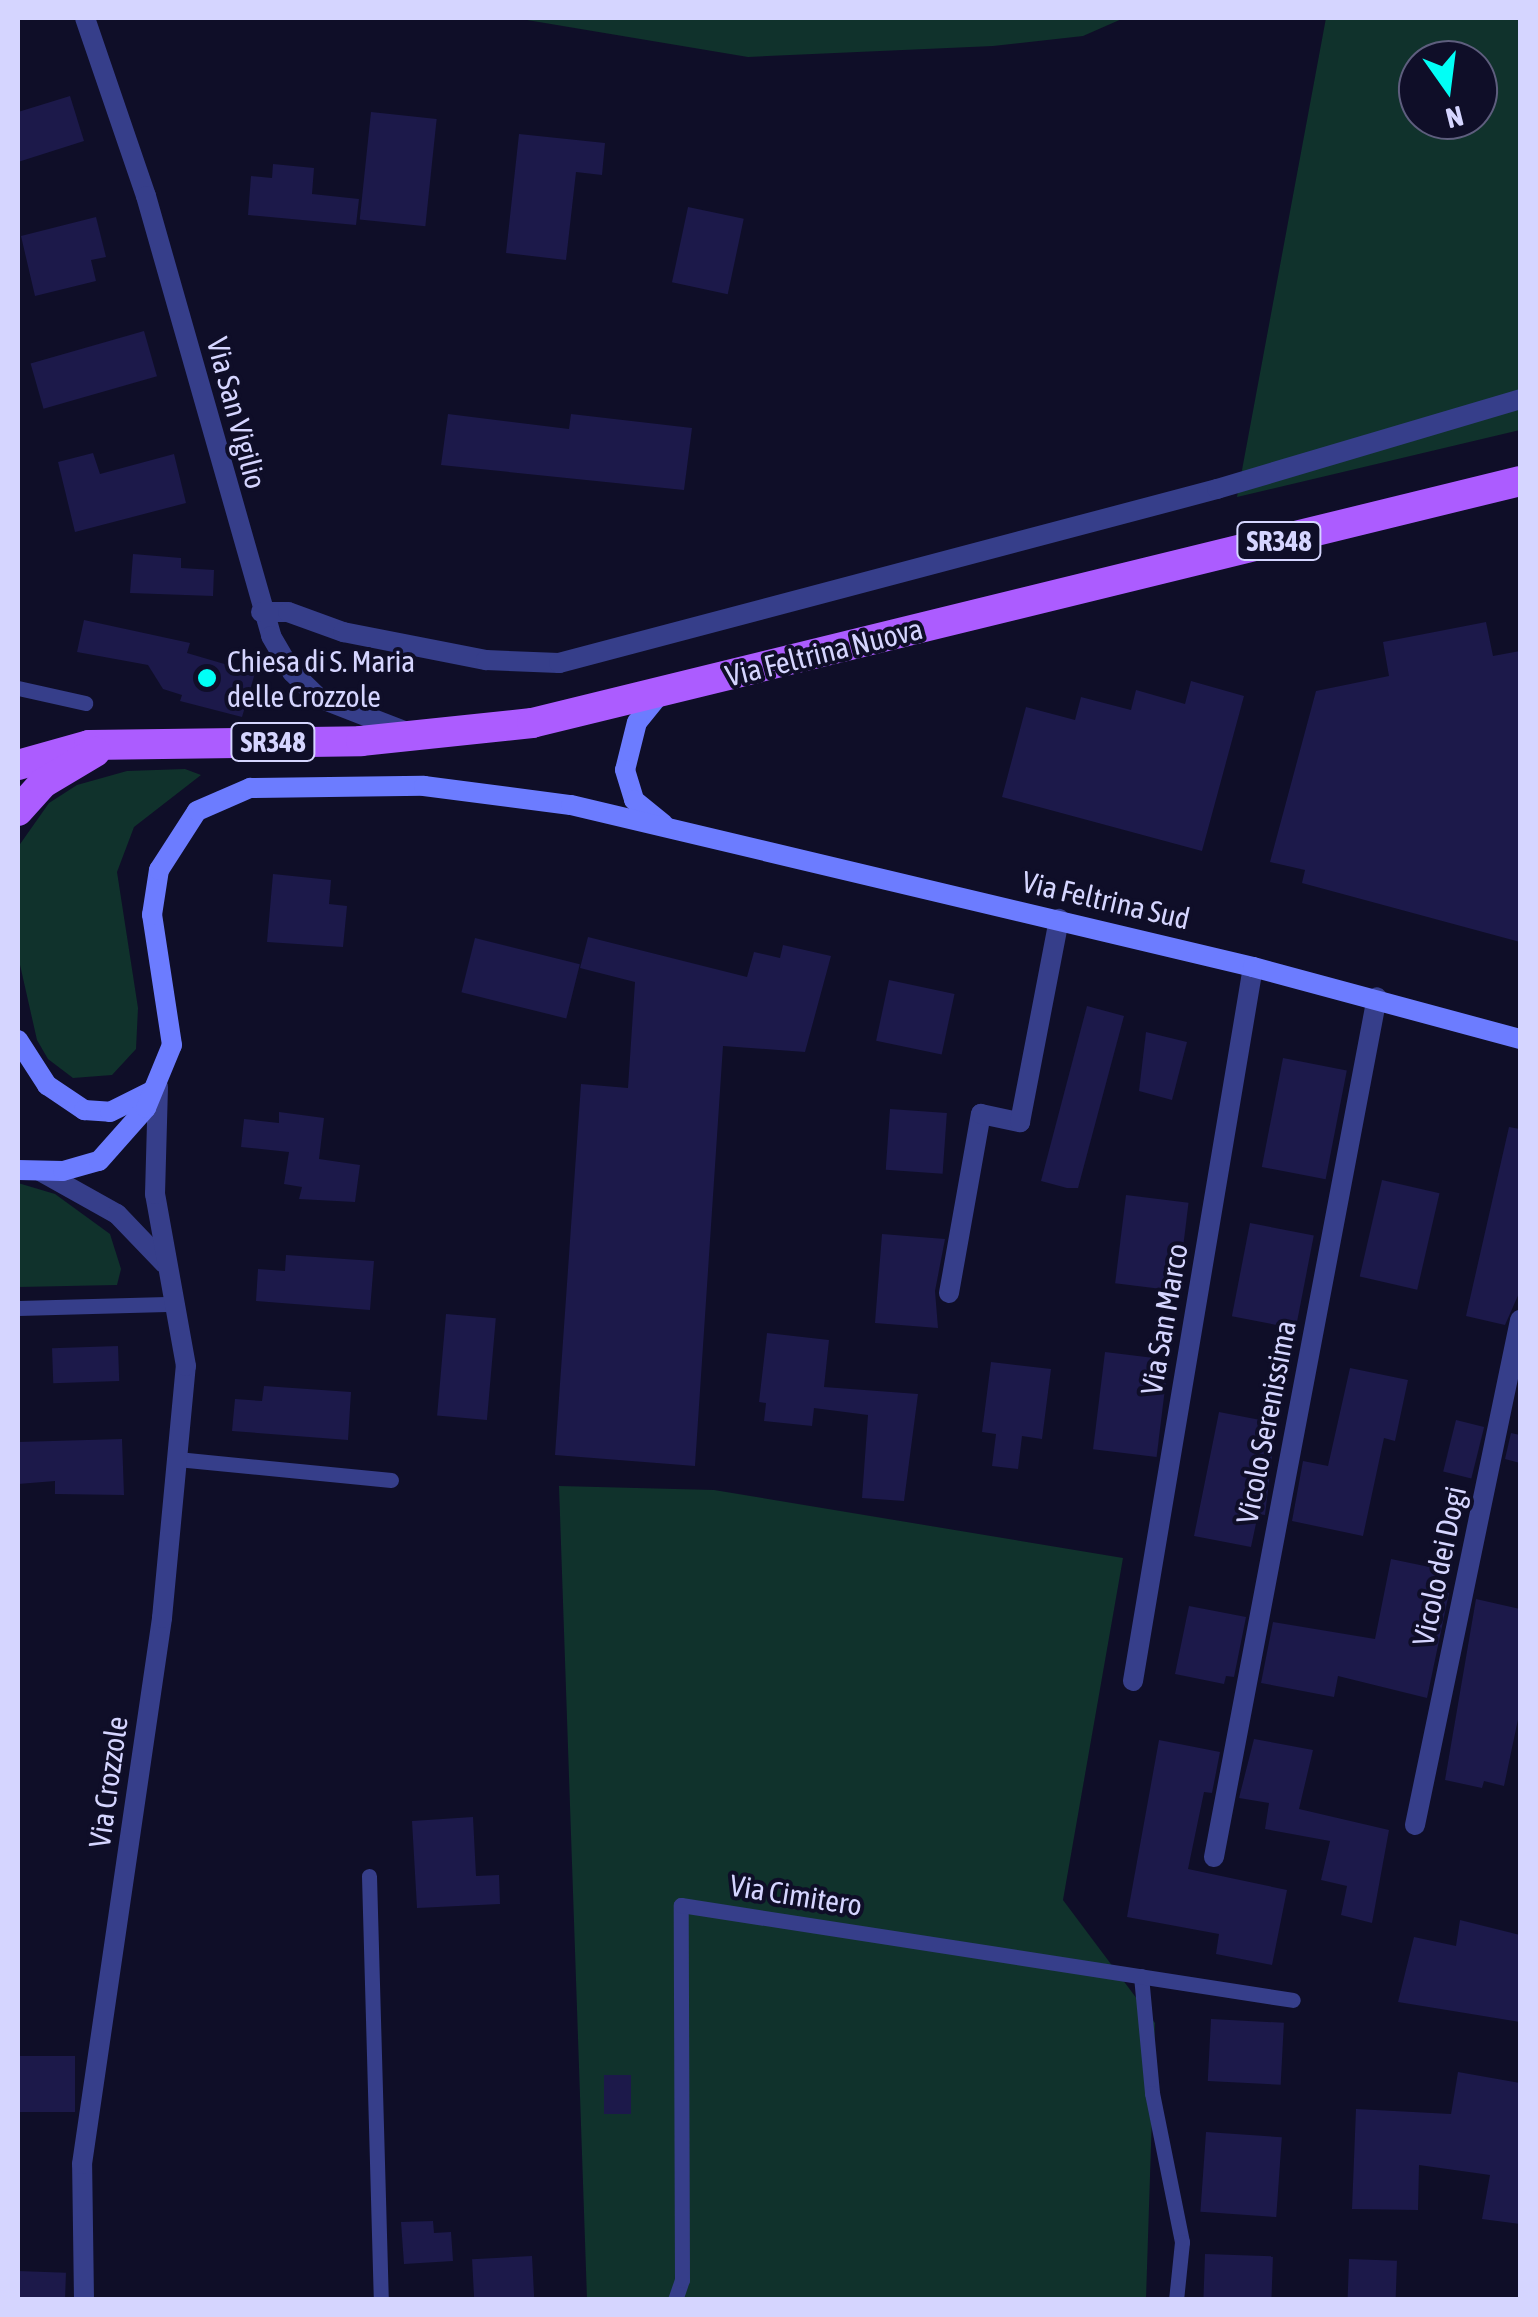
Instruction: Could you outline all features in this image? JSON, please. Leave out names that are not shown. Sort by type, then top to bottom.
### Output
[{"type":"main road","name":"Via Feltrina Nuova","points":[[18,765],[59,750],[117,745],[430,737],[532,723],[1520,481]]},
{"type":"main road","name":"Via Feltrina Sud","points":[[663,692],[637,722],[625,778],[634,800],[674,830]]},
{"type":"main road","name":"Via Feltrina Nuova","points":[[18,811],[66,767],[117,745]]},
{"type":"main road","name":"Via Feltrina Sud","points":[[18,1170],[72,1170],[108,1154],[159,1084],[172,1032],[153,890],[169,846],[209,802],[250,788],[424,786],[538,798],[1254,966],[1520,1039]]},
{"type":"main road","points":[[18,1040],[46,1086],[84,1110],[119,1109],[159,1084]]},
{"type":"street","name":"Via San Vigilio","points":[[85,18],[146,196],[261,612],[280,655],[319,698],[361,718],[430,737]]},
{"type":"street","points":[[261,612],[288,612],[343,632],[518,666],[559,663],[1236,484],[1520,399]]},
{"type":"street","points":[[950,1293],[980,1114],[1020,1122],[1058,919]]},
{"type":"street","name":"Via San Marco","points":[[1132,1681],[1254,966]]},
{"type":"street","name":"Vicolo Serenissima","points":[[1214,1857],[1377,998]]},
{"type":"street","name":"Via Crozzole","points":[[84,2300],[82,2164],[162,1618],[186,1366],[154,1179],[159,1084]]},
{"type":"street","points":[[40,1171],[116,1214],[170,1274]]},
{"type":"street","name":"Vicolo dei Dogi","points":[[1415,1825],[1520,1320]]},
{"type":"lane","points":[[18,688],[86,703]]},
{"type":"lane","points":[[18,1308],[176,1304]]},
{"type":"lane","points":[[177,1459],[392,1480]]},
{"type":"lane","points":[[369,1876],[381,2300]]},
{"type":"lane","name":"Via Cimitero","points":[[675,2300],[682,2280],[681,1905],[1293,2000]]},
{"type":"lane","points":[[1141,1976],[1152,2093],[1182,2242],[1176,2300]]},
{"type":"green space","points":[[515,18],[1124,18],[1083,36],[993,46],[748,57]]},
{"type":"green space","points":[[1326,18],[1520,18],[1520,430],[1237,497]]},
{"type":"green space","points":[[185,769],[201,775],[134,827],[117,872],[138,1008],[136,1049],[112,1075],[73,1078],[48,1059],[37,1040],[18,956],[18,847],[49,803],[77,785],[127,771]]},
{"type":"green space","points":[[18,1183],[55,1194],[110,1234],[121,1269],[117,1285],[18,1287]]},
{"type":"green space","points":[[559,1486],[714,1490],[1123,1558],[1063,1900],[1155,2023],[1146,2299],[587,2299]]},
{"type":"building","points":[[70,96],[84,141],[18,162],[18,112]]},
{"type":"building","points":[[371,112],[437,119],[425,226],[360,219]]},
{"type":"building","points":[[519,134],[605,143],[602,175],[576,172],[566,260],[506,253]]},
{"type":"building","points":[[273,164],[314,168],[312,194],[359,199],[356,225],[248,215],[251,176],[272,178]]},
{"type":"building","points":[[688,207],[744,219],[728,294],[672,282]]},
{"type":"building","points":[[96,217],[106,257],[91,260],[96,281],[35,296],[21,236]]},
{"type":"building","points":[[144,331],[157,376],[44,409],[31,364]]},
{"type":"building","points":[[448,414],[569,429],[571,414],[692,428],[684,490],[441,465]]},
{"type":"building","points":[[93,453],[100,474],[174,454],[186,503],[75,532],[58,462]]},
{"type":"building","points":[[133,554],[181,558],[181,568],[214,570],[213,596],[130,593]]},
{"type":"building","points":[[84,620],[190,643],[187,653],[255,673],[242,717],[180,701],[182,695],[163,689],[148,665],[77,652]]},
{"type":"building","points":[[1486,622],[1493,656],[1520,651],[1520,942],[1302,883],[1305,870],[1270,862],[1316,691],[1389,676],[1383,642]]},
{"type":"building","points":[[1191,681],[1244,696],[1202,851],[1002,797],[1026,707],[1075,720],[1081,697],[1131,710],[1136,690],[1185,704]]},
{"type":"building","points":[[273,874],[331,880],[329,904],[347,906],[343,947],[267,942]]},
{"type":"building","points":[[588,937],[747,977],[754,952],[780,958],[783,945],[831,956],[805,1052],[723,1046],[695,1466],[555,1455],[581,1084],[628,1088],[635,982],[580,968]]},
{"type":"building","points":[[475,938],[580,964],[566,1018],[461,992]]},
{"type":"building","points":[[889,980],[955,994],[942,1055],[876,1041]]},
{"type":"building","points":[[1087,1006],[1124,1016],[1078,1188],[1067,1188],[1041,1181]]},
{"type":"building","points":[[1146,1032],[1187,1042],[1172,1100],[1139,1091]]},
{"type":"building","points":[[1283,1058],[1347,1070],[1326,1179],[1262,1167]]},
{"type":"building","points":[[890,1109],[947,1113],[943,1174],[886,1170]]},
{"type":"building","points":[[279,1112],[324,1118],[319,1159],[360,1165],[355,1202],[299,1199],[302,1187],[284,1184],[289,1152],[241,1147],[244,1119],[279,1123]]},
{"type":"building","points":[[1509,1127],[1520,1129],[1520,1291],[1505,1325],[1466,1316]]},
{"type":"building","points":[[1382,1180],[1439,1193],[1417,1290],[1360,1276]]},
{"type":"building","points":[[1126,1195],[1189,1203],[1178,1291],[1115,1283]]},
{"type":"building","points":[[1250,1223],[1314,1235],[1296,1329],[1232,1316]]},
{"type":"building","points":[[882,1234],[945,1239],[935,1291],[938,1328],[875,1323]]},
{"type":"building","points":[[286,1255],[374,1261],[370,1310],[256,1301],[258,1269],[285,1271]]},
{"type":"building","points":[[446,1314],[496,1318],[487,1420],[437,1416]]},
{"type":"building","points":[[767,1333],[829,1340],[824,1387],[918,1394],[904,1501],[862,1498],[868,1415],[814,1408],[812,1426],[764,1421],[766,1403],[759,1402]]},
{"type":"building","points":[[118,1346],[119,1381],[53,1383],[52,1348]]},
{"type":"building","points":[[1105,1352],[1169,1360],[1157,1457],[1093,1449]]},
{"type":"building","points":[[991,1362],[1051,1369],[1042,1439],[1022,1436],[1018,1469],[992,1466],[996,1434],[982,1432]]},
{"type":"building","points":[[1350,1368],[1408,1380],[1395,1441],[1384,1438],[1363,1536],[1292,1521],[1303,1461],[1328,1466]]},
{"type":"building","points":[[264,1386],[351,1392],[348,1440],[232,1431],[235,1399],[262,1401]]},
{"type":"building","points":[[1219,1412],[1276,1423],[1265,1515],[1258,1514],[1251,1547],[1194,1536]]},
{"type":"building","points":[[1456,1420],[1484,1427],[1471,1478],[1443,1471]]},
{"type":"building","points":[[1511,1433],[1520,1435],[1520,1463],[1505,1459]]},
{"type":"building","points":[[122,1439],[124,1495],[55,1494],[55,1481],[18,1484],[18,1442]]},
{"type":"building","points":[[1391,1559],[1444,1570],[1440,1591],[1449,1593],[1427,1698],[1338,1676],[1334,1697],[1261,1683],[1273,1622],[1375,1639]]},
{"type":"building","points":[[1476,1599],[1520,1609],[1520,1710],[1504,1786],[1484,1781],[1482,1788],[1445,1780]]},
{"type":"building","points":[[1189,1606],[1246,1617],[1234,1677],[1226,1676],[1224,1684],[1175,1674]]},
{"type":"building","points":[[1254,1739],[1313,1750],[1299,1809],[1389,1830],[1372,1923],[1341,1915],[1347,1886],[1321,1880],[1330,1841],[1265,1829],[1269,1803],[1239,1798]]},
{"type":"building","points":[[1159,1740],[1220,1752],[1212,1793],[1204,1792],[1188,1869],[1287,1890],[1272,1965],[1216,1954],[1219,1934],[1127,1917]]},
{"type":"building","points":[[473,1817],[476,1876],[499,1875],[500,1904],[417,1908],[412,1821]]},
{"type":"building","points":[[1460,1920],[1520,1935],[1520,2022],[1398,2002],[1414,1937],[1456,1946]]},
{"type":"building","points":[[1211,2019],[1284,2023],[1281,2085],[1208,2081]]},
{"type":"building","points":[[18,2056],[75,2056],[75,2112],[18,2112]]},
{"type":"building","points":[[1458,2072],[1520,2083],[1520,2224],[1482,2219],[1490,2175],[1419,2165],[1418,2210],[1352,2209],[1356,2109],[1451,2114]]},
{"type":"building","points":[[604,2075],[631,2075],[631,2114],[604,2114]]},
{"type":"building","points":[[1206,2132],[1282,2137],[1276,2217],[1200,2212]]},
{"type":"building","points":[[433,2221],[434,2233],[451,2232],[453,2261],[404,2264],[401,2222]]},
{"type":"building","points":[[1205,2254],[1273,2256],[1271,2300],[1203,2300]]},
{"type":"building","points":[[532,2256],[534,2300],[474,2300],[472,2259]]},
{"type":"building","points":[[1349,2259],[1397,2261],[1396,2300],[1348,2300]]},
{"type":"building","points":[[18,2271],[66,2273],[65,2300],[18,2300]]},
{"type":"place","name":"Chiesa di S. Maria delle Crozzole","points":[[207,678]]}]
